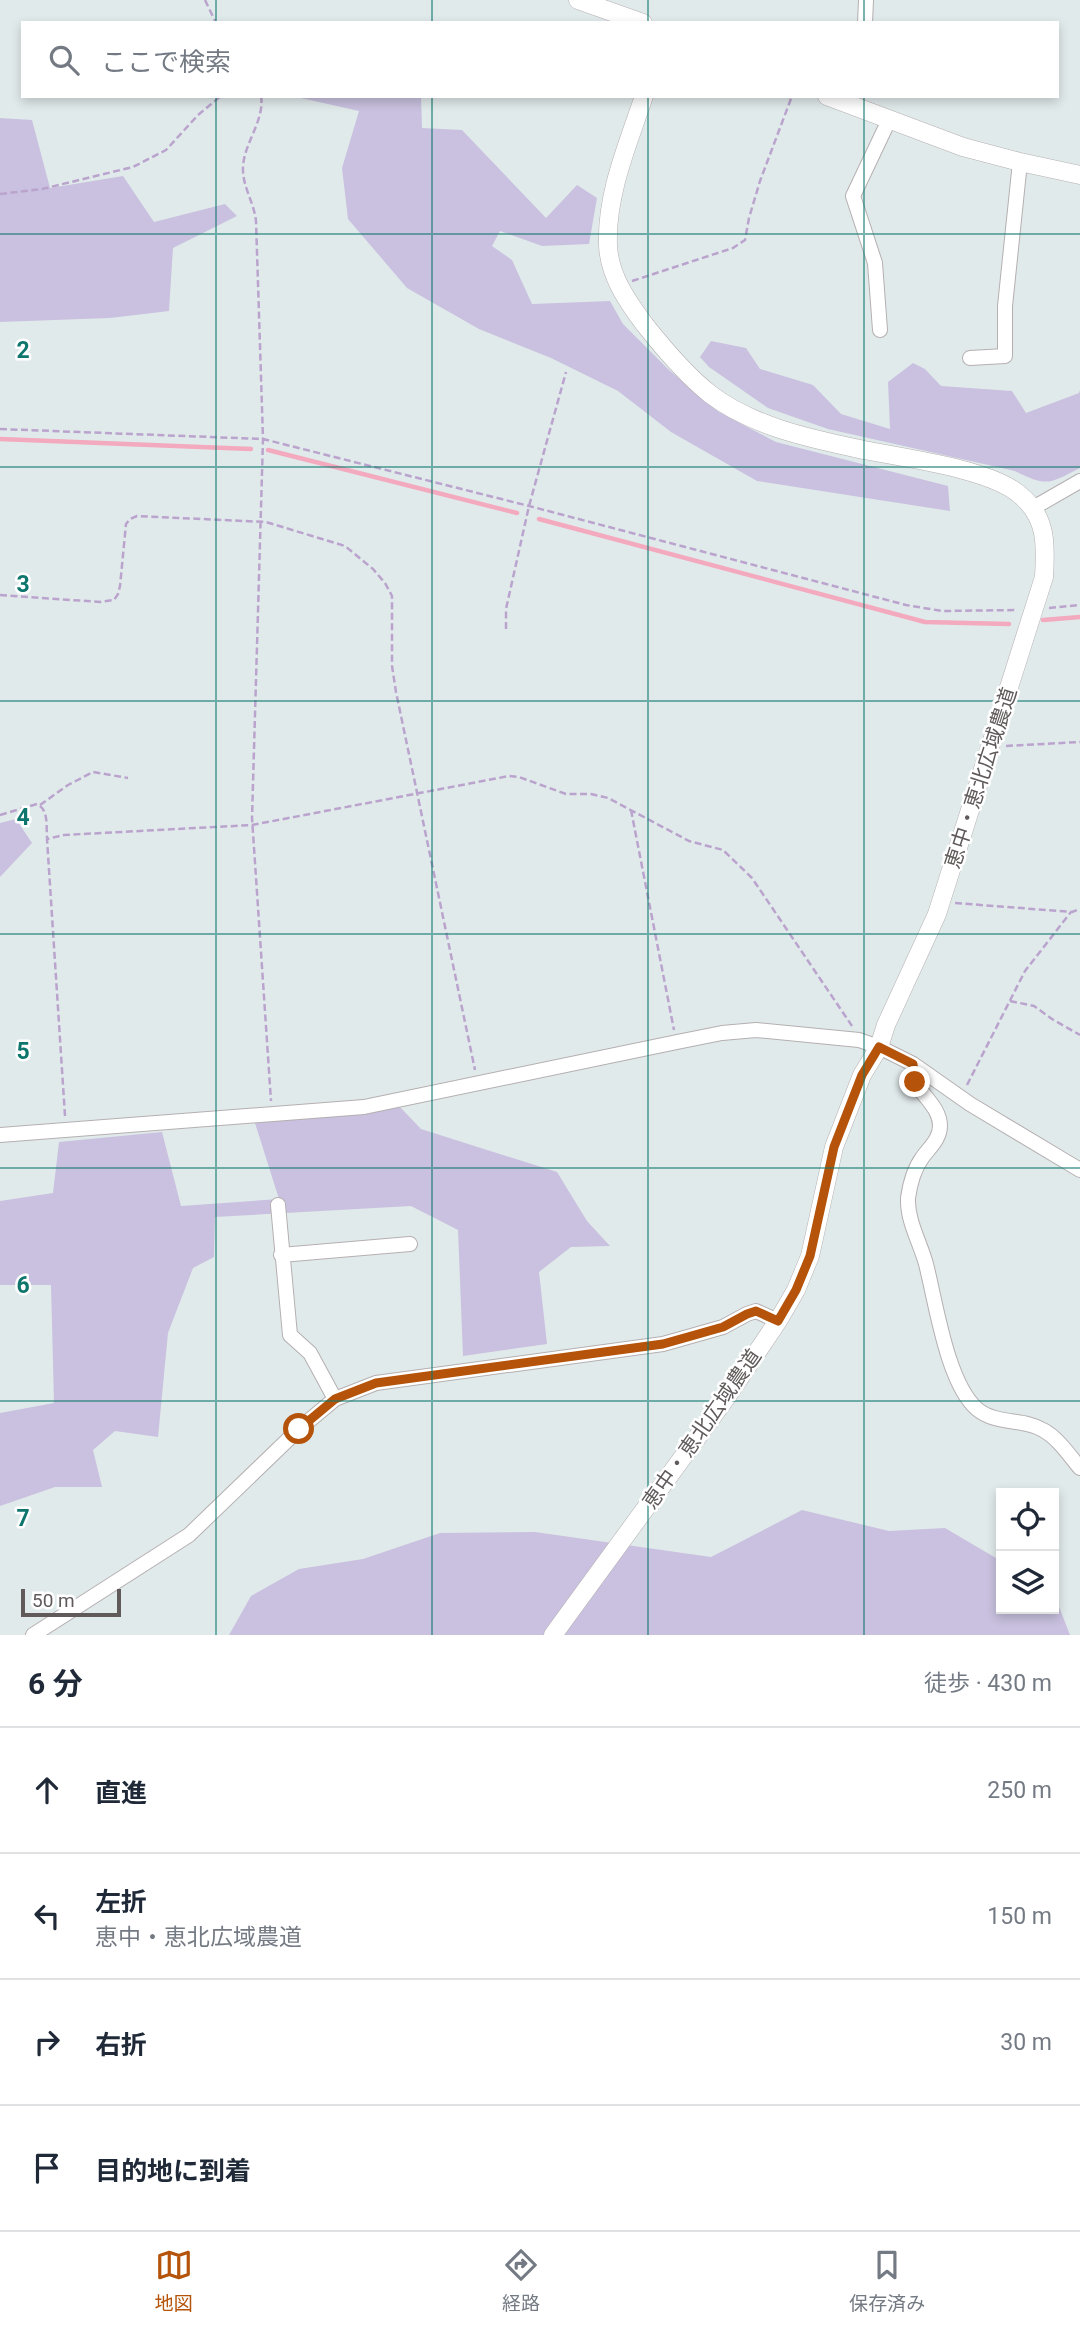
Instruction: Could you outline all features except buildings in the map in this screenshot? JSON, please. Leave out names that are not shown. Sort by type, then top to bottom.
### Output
[{"type":"street","points":[[578,0],[637,21]]},
{"type":"street","points":[[865,21],[866,0]]},
{"type":"street","name":"恵中・恵北広域農道","points":[[553,1635],[726,1398],[796,1290],[810,1256],[834,1147],[862,1075],[879,1047],[886,1025],[940,903],[1044,577],[1046,550],[1042,524],[1033,508],[1007,485],[986,477],[833,444],[747,416],[711,394],[666,351],[631,307],[610,262],[608,225],[620,167],[643,98]]},
{"type":"street","points":[[837,98],[856,102],[889,120],[963,147],[1080,175]]},
{"type":"street","points":[[880,330],[875,263],[853,196],[889,120]]},
{"type":"street","points":[[970,358],[1005,356],[1005,306],[1020,162]]},
{"type":"street","points":[[1033,508],[1080,481]]},
{"type":"street","points":[[0,1135],[364,1107],[722,1033],[756,1030],[859,1040],[879,1047],[913,1064],[960,1097],[1080,1170]]},
{"type":"street","points":[[913,1064],[915,1082],[935,1109],[940,1124],[936,1140],[920,1160],[911,1180],[909,1217],[925,1261],[948,1352],[959,1382],[977,1408],[1000,1420],[1042,1429],[1053,1437],[1080,1468]]},
{"type":"street","points":[[278,1205],[290,1335],[310,1353],[335,1399]]},
{"type":"street","points":[[281,1255],[410,1244]]},
{"type":"street","points":[[33,1635],[189,1535],[299,1429],[335,1399],[376,1383],[663,1344],[723,1327],[756,1311],[778,1321]]},
{"type":"path","points":[[205,0],[215,21]]},
{"type":"path","points":[[0,194],[42,189],[133,167],[166,150],[198,115],[219,98]]},
{"type":"path","points":[[261,98],[262,106],[243,165],[245,186],[255,206],[263,439],[252,825],[272,1115]]},
{"type":"path","points":[[620,287],[733,248],[746,240],[748,218],[791,98]]},
{"type":"path","points":[[506,629],[506,609],[529,506],[566,372]]},
{"type":"path","points":[[0,429],[263,439],[906,605],[942,611],[1034,610],[1080,605]]},
{"type":"path","points":[[0,595],[100,602],[114,600],[120,586],[126,524],[137,516],[266,522],[345,546],[373,569],[392,596],[392,666],[396,692],[477,1084]]},
{"type":"path","points":[[991,747],[1080,742]]},
{"type":"path","points":[[0,815],[40,805],[68,785],[93,772],[128,778]]},
{"type":"path","points":[[47,839],[64,835],[252,825],[509,776],[566,794],[591,794],[608,798],[689,841],[723,850],[737,861],[752,878],[850,1022],[859,1040]]},
{"type":"path","points":[[40,805],[44,808],[46,817],[66,1130]]},
{"type":"path","points":[[631,810],[677,1042]]},
{"type":"path","points":[[940,903],[1071,912],[1080,909]]},
{"type":"path","points":[[960,1097],[1033,960],[1071,912]]},
{"type":"path","points":[[1010,1001],[1034,1006],[1080,1035]]},
{"type":"shaded area","points":[[301,98],[421,98],[422,128],[462,130],[546,218],[577,185],[597,198],[589,244],[542,246],[500,231],[492,246],[512,260],[532,304],[610,301],[623,324],[669,370],[719,412],[776,442],[948,486],[950,511],[757,481],[671,432],[618,391],[551,358],[479,329],[407,288],[348,219],[342,168],[359,111]]},
{"type":"shaded area","points":[[0,118],[32,120],[50,188],[123,176],[154,222],[225,204],[237,216],[173,248],[169,311],[110,318],[0,322]]},
{"type":"shaded area","points":[[711,341],[746,348],[760,369],[813,385],[841,414],[890,429],[888,382],[913,363],[925,369],[941,386],[1012,391],[1026,413],[1079,393],[1080,390],[1080,468],[1048,482],[1034,480],[1015,471],[828,429],[768,408],[709,367],[700,357]]},
{"type":"shaded area","points":[[16,819],[32,843],[0,877],[0,823]]},
{"type":"shaded area","points":[[400,1107],[421,1129],[557,1172],[587,1221],[610,1246],[571,1247],[539,1272],[547,1344],[463,1356],[458,1230],[411,1206],[215,1217],[214,1257],[193,1268],[168,1333],[158,1437],[115,1431],[93,1450],[102,1487],[55,1487],[0,1506],[0,1413],[54,1403],[51,1285],[0,1285],[0,1201],[53,1193],[59,1142],[162,1132],[181,1206],[279,1199],[255,1123]]},
{"type":"shaded area","points":[[802,1510],[889,1531],[945,1528],[996,1558],[996,1614],[1059,1614],[1059,1607],[1070,1635],[229,1635],[251,1596],[299,1569],[363,1559],[440,1533],[535,1532],[711,1557]]},
{"type":"waterway","points":[[0,439],[251,449]]},
{"type":"waterway","points":[[268,450],[517,513]]},
{"type":"waterway","points":[[539,519],[925,622],[1009,624]]},
{"type":"waterway","points":[[1043,620],[1080,617]]},
{"type":"route","points":[[299,1429],[335,1399],[376,1383],[663,1344],[723,1327],[756,1311],[778,1321],[796,1290],[810,1256],[824,1185],[847,1110],[862,1075],[879,1047],[913,1064],[915,1082]]}]
